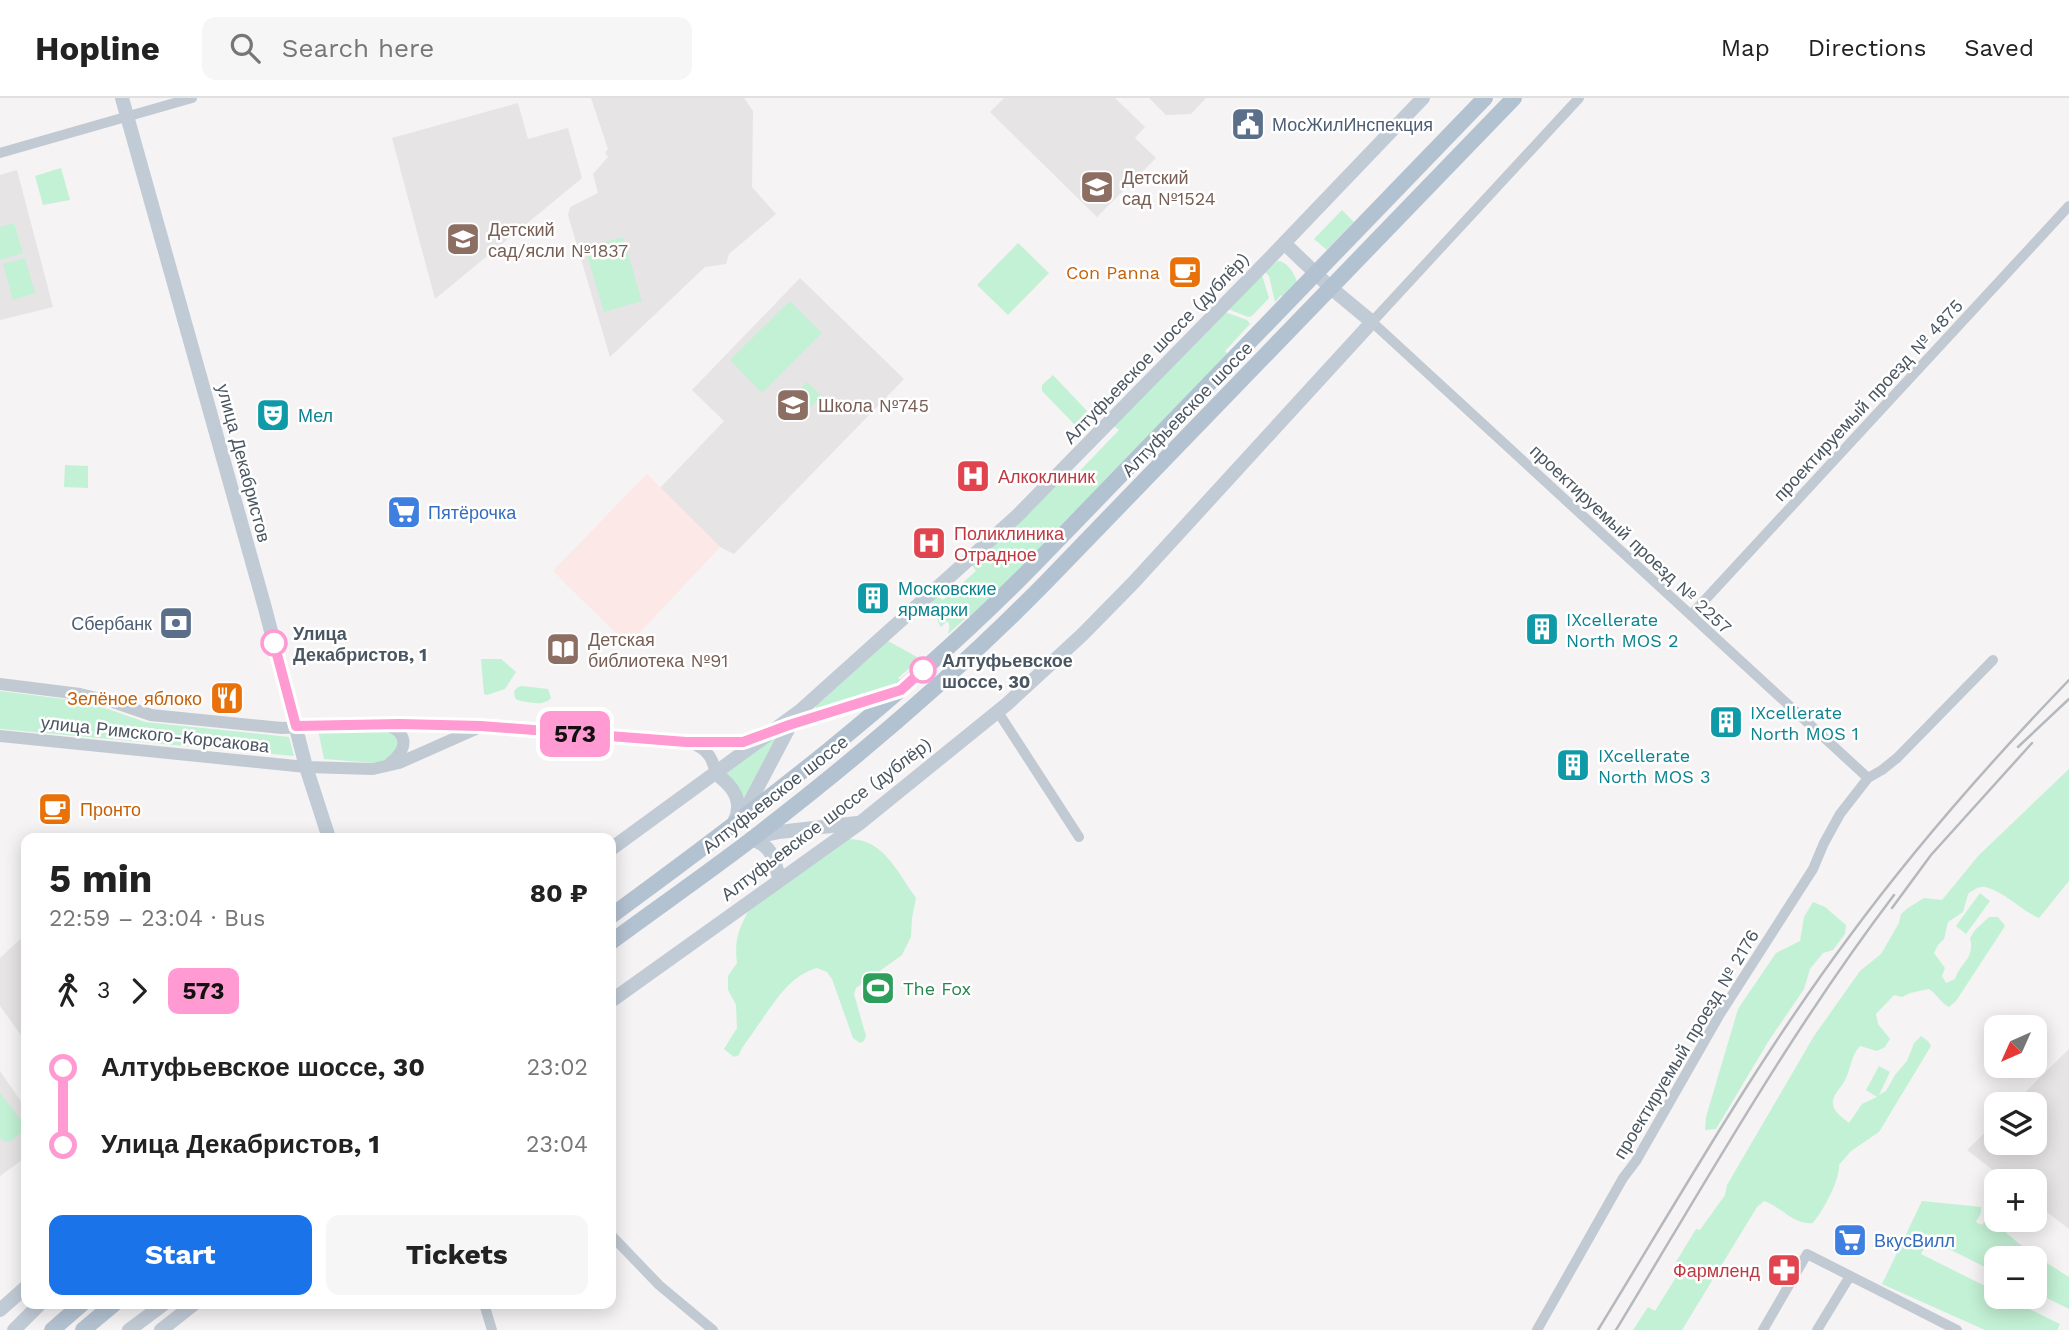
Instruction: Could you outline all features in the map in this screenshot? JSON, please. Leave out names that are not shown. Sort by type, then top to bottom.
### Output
[{"type":"main road","name":"улица Декабристов","points":[[122,98],[306,767],[327,833]]},
{"type":"main road","name":"Алтуфьевское шоссе (дублёр)","points":[[616,845],[800,711],[1017,516],[1423,98]]},
{"type":"main road","name":"Алтуфьевское шоссе","points":[[616,912],[732,828],[832,749],[901,690],[1017,583],[1485,98]]},
{"type":"main road","name":"Алтуфьевское шоссе","points":[[616,938],[751,839],[867,747],[1011,617],[1514,98]]},
{"type":"main road","points":[[1284,243],[1331,288],[1373,322]]},
{"type":"main road","name":"Алтуфьевское шоссе (дублёр)","points":[[616,997],[860,822],[998,712],[1083,634],[1134,582],[1373,322]]},
{"type":"main road","points":[[766,735],[789,725],[901,690]]},
{"type":"main road","points":[[732,828],[751,802],[789,725],[800,711]]},
{"type":"main road","points":[[716,774],[733,789],[737,800],[736,818],[732,828]]},
{"type":"main road","points":[[751,839],[779,832],[860,822]]},
{"type":"main road","points":[[751,839],[768,848],[780,880]]},
{"type":"main road","points":[[0,1310],[21,1291]]},
{"type":"main road","points":[[14,1330],[35,1309]]},
{"type":"main road","points":[[52,1330],[76,1309]]},
{"type":"main road","points":[[83,1330],[108,1309]]},
{"type":"main road","points":[[129,1330],[157,1309]]},
{"type":"main road","points":[[166,1326],[181,1309]]},
{"type":"main road","points":[[166,1326],[188,1309]]},
{"type":"street","points":[[0,153],[192,98]]},
{"type":"street","points":[[1373,322],[1579,98]]},
{"type":"street","name":"проектируемый проезд № 4875","points":[[1691,615],[2069,206]]},
{"type":"street","name":"проектируемый проезд № 2257","points":[[1373,322],[1868,778]]},
{"type":"street","name":"проектируемый проезд № 2176","points":[[1537,1330],[1720,1014],[1813,869],[1840,814],[1868,778],[1882,771],[1897,758],[1993,660]]},
{"type":"street","name":"улица Римского-Корсакова","points":[[0,684],[79,694],[150,715],[282,727],[383,724],[481,726],[686,742],[743,742],[766,735]]},
{"type":"street","points":[[998,712],[1079,837]]},
{"type":"street","points":[[383,724],[397,730],[404,742],[400,755],[384,767]]},
{"type":"street","name":"улица Римского-Корсакова","points":[[0,736],[306,767],[373,769],[399,763],[481,726]]},
{"type":"street","points":[[686,742],[699,746],[706,752],[712,759],[716,774]]},
{"type":"street","points":[[616,1241],[659,1284],[713,1330]]},
{"type":"street","points":[[1763,1330],[1807,1254],[1957,1330]]},
{"type":"street","points":[[1818,1330],[1850,1276]]},
{"type":"street","points":[[486,1309],[492,1330]]},
{"type":"shaded area","points":[[591,98],[744,98],[753,111],[752,187],[776,214],[729,254],[726,264],[705,267],[610,357],[568,215],[570,207],[598,193],[593,174],[608,157],[605,153],[608,149]]},
{"type":"shaded area","name":"Детский сад №1524","points":[[1004,98],[1115,98],[1145,127],[1135,138],[1156,158],[1097,217],[990,112]]},
{"type":"shaded area","points":[[1149,98],[1206,98],[1191,114],[1166,115]]},
{"type":"shaded area","name":"Детский сад/ясли №1837","points":[[518,103],[528,139],[568,128],[582,178],[435,299],[392,138]]},
{"type":"shaded area","points":[[17,170],[53,307],[0,320],[0,175]]},
{"type":"shaded area","name":"Школа №745","points":[[800,278],[904,379],[734,554],[720,547],[660,488],[724,421],[692,390]]},
{"type":"shaded area","points":[[647,474],[720,547],[628,645],[553,571]]},
{"type":"shaded area","points":[[21,939],[21,1035],[0,1006],[0,958]]},
{"type":"shaded area","points":[[2069,1049],[2069,1229],[2047,1212],[2047,1169],[1992,1169],[1967,1150],[1984,1134],[1984,1155],[2047,1155],[2047,1092],[2025,1092],[2039,1078],[2048,1078],[2048,1070]]},
{"type":"shaded area","points":[[0,1071],[21,1102],[21,1161],[0,1176]]},
{"type":"green space","points":[[61,168],[70,200],[43,205],[35,176]]},
{"type":"green space","points":[[1342,210],[1354,222],[1327,250],[1314,239]]},
{"type":"green space","points":[[14,223],[23,253],[0,260],[0,227]]},
{"type":"green space","points":[[623,237],[642,301],[604,312],[585,248]]},
{"type":"green space","points":[[1018,243],[1049,273],[1008,315],[977,285]]},
{"type":"green space","points":[[25,258],[35,293],[13,300],[3,264]]},
{"type":"green space","points":[[1278,261],[1288,266],[1297,282],[1285,299],[1281,295],[1275,302],[1269,276],[1265,272]]},
{"type":"green space","points":[[1262,275],[1269,298],[1252,316],[1228,309]]},
{"type":"green space","points":[[790,301],[822,333],[762,393],[730,360]]},
{"type":"green space","points":[[1225,312],[1247,320],[1250,324],[1225,351],[1230,356],[970,621],[966,618],[948,634],[950,626],[947,621],[941,627],[931,602],[938,596],[943,600],[976,571],[972,565],[1069,473],[1075,476],[1119,430],[1114,426]]},
{"type":"green space","points":[[1053,375],[1087,411],[1087,415],[1077,425],[1042,391],[1042,385]]},
{"type":"green space","points":[[807,382],[822,396],[798,420],[784,405]]},
{"type":"green space","points":[[65,465],[88,466],[88,488],[64,487]]},
{"type":"green space","points":[[888,641],[917,657],[912,662],[914,664],[898,678],[902,682],[815,709],[816,706]]},
{"type":"green space","points":[[481,659],[501,659],[516,672],[505,689],[484,694]]},
{"type":"green space","points":[[522,686],[548,689],[551,698],[540,703],[517,700],[514,691]]},
{"type":"green space","points":[[0,691],[80,701],[145,722],[289,737],[294,756],[0,729]]},
{"type":"green space","points":[[318,730],[394,731],[400,745],[388,760],[374,763],[324,759]]},
{"type":"green space","points":[[774,735],[778,736],[745,805],[738,787],[726,773]]},
{"type":"green space","points":[[2069,769],[2069,881],[2039,918],[1991,889],[1982,887],[1968,894],[1963,912],[1948,922],[1944,939],[1934,953],[1945,968],[1942,976],[1946,983],[1955,979],[1969,955],[1970,938],[1975,930],[1989,917],[1998,917],[2005,926],[1956,1001],[1949,1007],[1929,989],[1902,997],[1894,995],[1876,1014],[1878,1024],[1890,1039],[1885,1047],[1877,1051],[1860,1046],[1843,1084],[1833,1099],[1836,1111],[1849,1123],[1862,1104],[1877,1097],[1866,1090],[1879,1066],[1890,1072],[1879,1095],[1886,1091],[1907,1061],[1914,1043],[1921,1036],[1931,1046],[1879,1132],[1851,1151],[1839,1165],[1837,1179],[1830,1195],[1813,1223],[1800,1222],[1764,1201],[1757,1207],[1682,1330],[1633,1330],[1648,1307],[1655,1311],[1683,1266],[1676,1262],[1696,1229],[1700,1230],[1725,1195],[1727,1185],[1814,1036],[1860,971],[1881,954],[1899,923],[1901,914],[1924,898],[1942,900],[1979,855]]},
{"type":"green space","points":[[849,839],[861,840],[881,851],[916,898],[911,937],[902,955],[856,988],[854,994],[866,1036],[864,1041],[860,1043],[853,1038],[832,979],[827,972],[817,968],[789,984],[739,1055],[734,1057],[724,1049],[737,1028],[736,1005],[728,990],[728,976],[737,963],[737,941],[746,915],[750,908]]},
{"type":"green space","points":[[1980,893],[1990,901],[1966,934],[1956,926]]},
{"type":"green space","points":[[1813,902],[1825,907],[1846,925],[1845,934],[1833,950],[1823,953],[1810,969],[1804,989],[1768,1042],[1716,1129],[1705,1130],[1706,1117],[1738,1009],[1776,953],[1800,941],[1804,917]]},
{"type":"green space","points":[[0,1093],[21,1120],[21,1133],[10,1142],[0,1138]]},
{"type":"green space","points":[[1922,1201],[1981,1207],[1976,1222],[1982,1225],[1984,1222],[1984,1232],[2005,1232],[2022,1246],[1984,1246],[1984,1266],[1929,1239],[1921,1254],[1984,1286],[1984,1309],[2029,1309],[2060,1324],[2057,1330],[1985,1330],[1882,1284]]},
{"type":"green space","points":[[2047,1263],[2069,1277],[2069,1309],[2047,1298]]},
{"type":"railway","points":[[1598,1330],[1750,1081],[1849,937],[1955,805],[2069,680]]},
{"type":"railway","points":[[2018,747],[2069,699]]},
{"type":"railway","points":[[1892,908],[1931,855],[2032,743]]},
{"type":"railway","points":[[1616,1330],[1784,1054],[1894,895]]},
{"type":"bus line","name":"573","points":[[274,643],[296,726],[481,726],[686,742],[743,742],[901,690],[923,670]]},
{"type":"place","name":"МосЖилИнспекция","points":[[1248,124]]},
{"type":"place","name":"Детский сад №1524","points":[[1097,187]]},
{"type":"place","name":"Детский сад/ясли №1837","points":[[463,239]]},
{"type":"place","name":"Con Panna","points":[[1185,272]]},
{"type":"place","name":"Школа №745","points":[[793,405]]},
{"type":"place","name":"Мел","points":[[273,415]]},
{"type":"place","name":"Алкоклиник","points":[[973,476]]},
{"type":"place","name":"Пятёрочка","points":[[404,512]]},
{"type":"place","name":"Поликлиника Отрадное","points":[[929,543]]},
{"type":"place","name":"Московские ярмарки","points":[[873,598]]},
{"type":"place","name":"Сбербанк","points":[[176,623]]},
{"type":"place","name":"IXcellerate North MOS 2","points":[[1542,629]]},
{"type":"place","name":"Улица Декабристов, 1","points":[[274,643]]},
{"type":"place","name":"Детская библиотека №91","points":[[563,649]]},
{"type":"place","name":"Алтуфьевское шоссе, 30","points":[[923,670]]},
{"type":"place","name":"Зелёное яблоко","points":[[227,698]]},
{"type":"place","name":"IXcellerate North MOS 1","points":[[1726,722]]},
{"type":"place","name":"IXcellerate North MOS 3","points":[[1573,765]]},
{"type":"place","name":"Пронто","points":[[55,809]]},
{"type":"place","name":"The Fox","points":[[878,988]]},
{"type":"place","name":"ВкусВилл","points":[[1850,1240]]},
{"type":"place","name":"Фармленд","points":[[1784,1270]]}]
